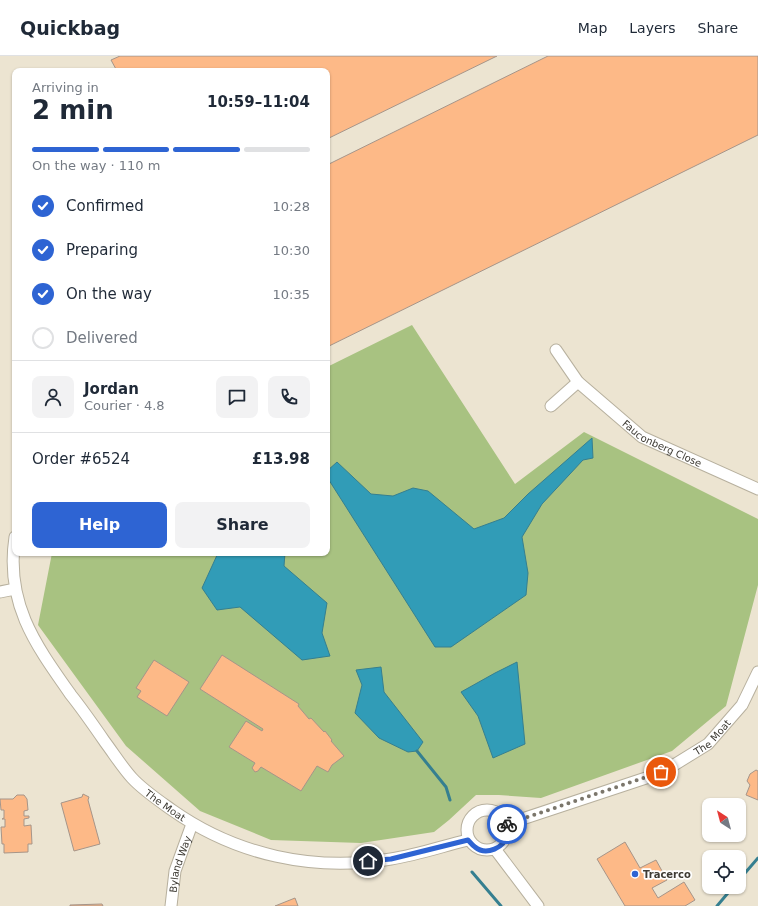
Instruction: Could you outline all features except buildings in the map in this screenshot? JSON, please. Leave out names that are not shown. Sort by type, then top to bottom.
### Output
[{"type":"street","name":"Fauconberg Close","points":[[556,350],[578,382],[642,437],[758,489]]},
{"type":"street","points":[[551,406],[578,382]]},
{"type":"street","name":"The Moat","points":[[13,556],[12,566],[15,589],[21,610],[36,644],[116,759],[137,782],[159,801],[192,824],[221,839],[246,848],[274,856],[309,862],[356,863],[391,859],[468,840]]},
{"type":"street","points":[[0,592],[15,589]]},
{"type":"street","name":"The Moat","points":[[507,824],[661,772],[708,744],[742,705],[758,672]]},
{"type":"street","points":[[491,810],[501,815],[507,824],[507,834],[503,843],[495,850],[485,851],[475,847],[468,840],[466,828],[470,818],[479,811],[491,810]]},
{"type":"street","name":"Byland Way","points":[[171,906],[175,872],[192,824]]},
{"type":"street","points":[[495,850],[538,906]]},
{"type":"green space","points":[[412,325],[515,484],[584,432],[758,519],[758,585],[726,706],[672,751],[541,798],[476,795],[434,832],[361,843],[271,840],[200,811],[126,746],[38,625],[51,556],[330,556],[330,366]]},
{"type":"water","points":[[592,438],[593,458],[583,460],[542,504],[522,537],[528,573],[526,595],[451,647],[435,647],[330,482],[330,468],[337,462],[371,494],[393,496],[413,488],[428,491],[474,529],[504,518],[528,494]]},
{"type":"water","points":[[217,556],[285,556],[284,566],[327,603],[322,633],[330,656],[302,660],[240,607],[217,610],[202,588]]},
{"type":"water","points":[[517,662],[525,744],[493,758],[478,716],[461,692]]},
{"type":"water","points":[[381,667],[384,692],[423,742],[417,751],[408,752],[379,738],[355,713],[362,685],[356,670]]},
{"type":"waterway","points":[[417,751],[446,787],[450,800]]},
{"type":"waterway","points":[[746,872],[758,858]]},
{"type":"waterway","points":[[472,872],[501,906]]},
{"type":"waterway","points":[[717,906],[727,894]]},
{"type":"way so far","points":[[507,824],[661,772]]},
{"type":"place","name":"Tracerco","points":[[635,874]]},
{"type":"route","points":[[368,861],[391,859],[468,840],[475,847],[485,851],[495,850],[503,843],[507,834],[507,824]]}]
